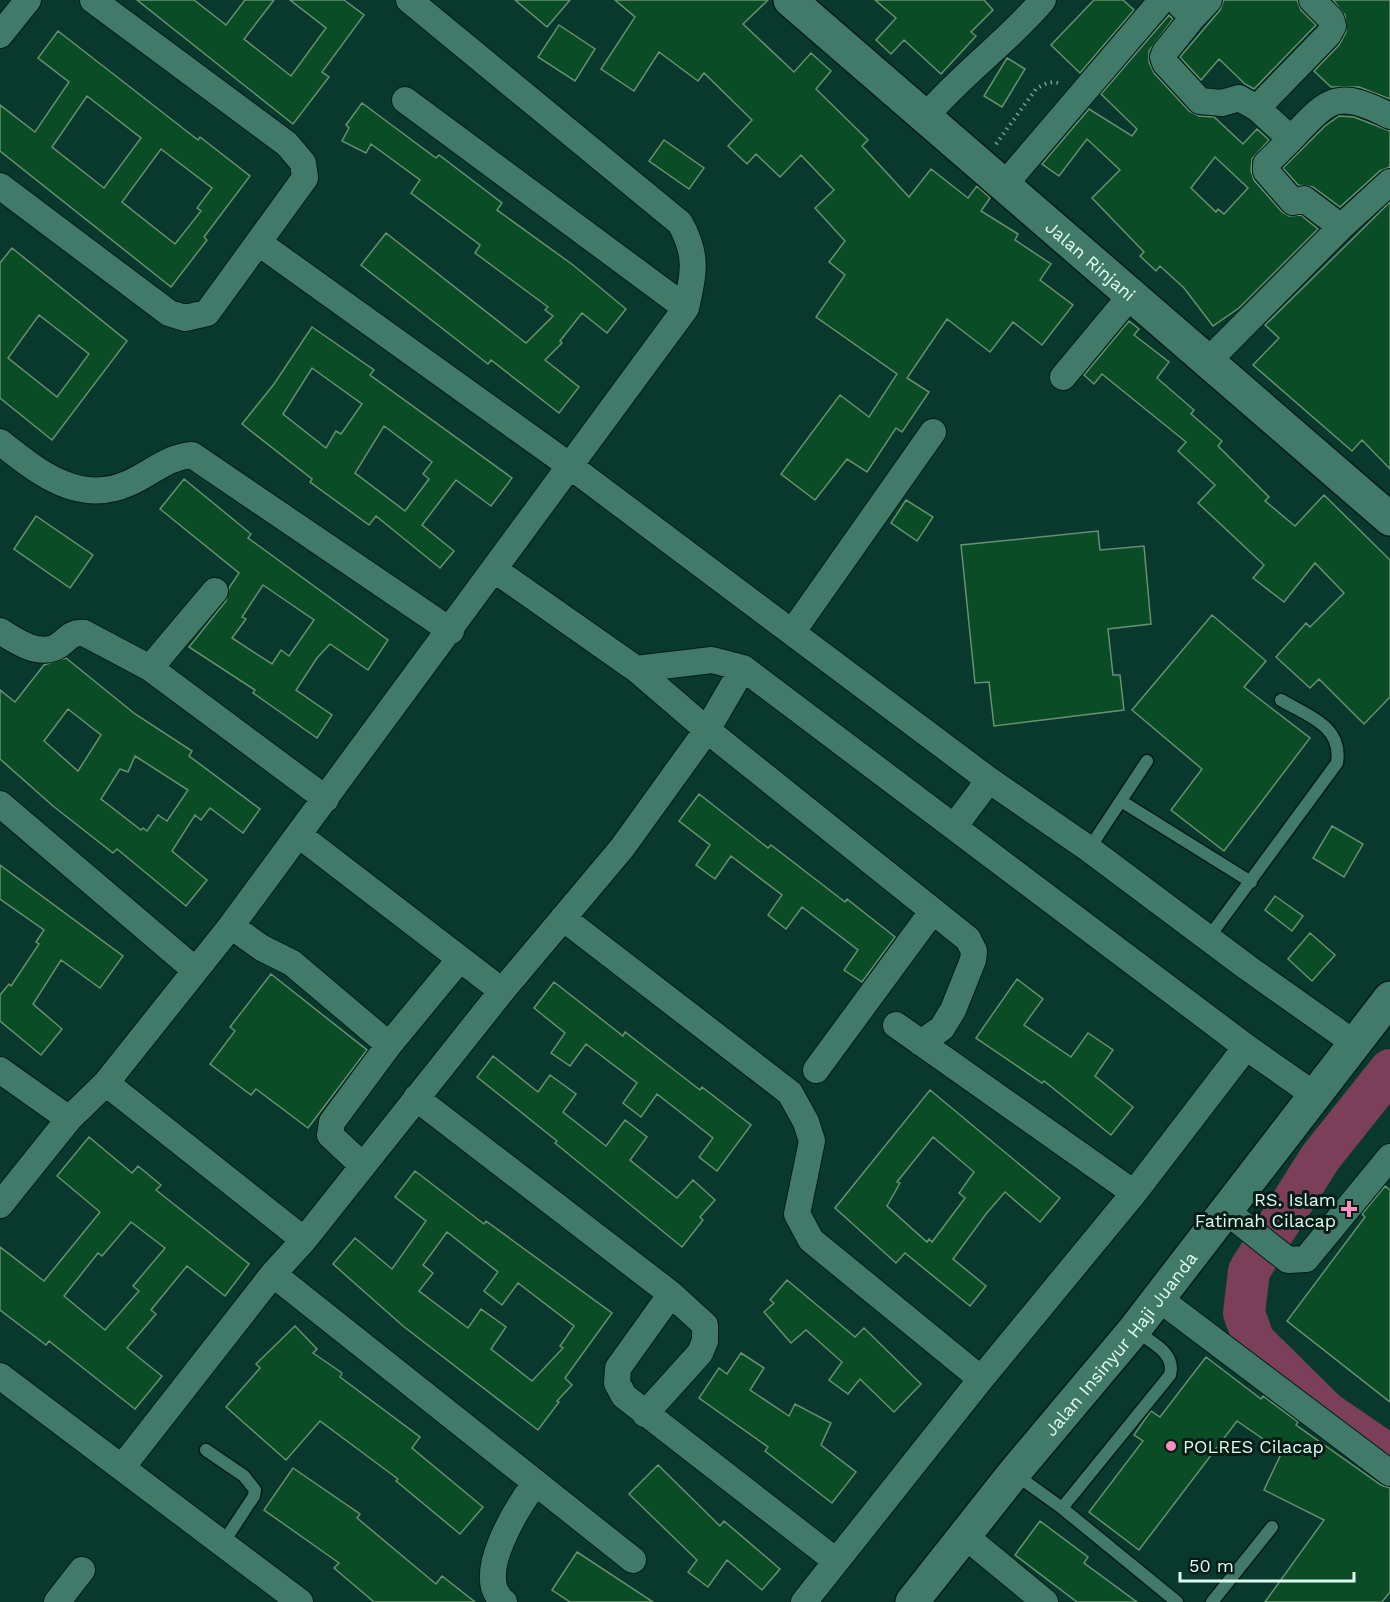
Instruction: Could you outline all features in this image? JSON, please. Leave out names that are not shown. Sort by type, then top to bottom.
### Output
[{"type":"street","points":[[1,33],[28,0]]},
{"type":"street","points":[[0,186],[169,313],[185,318],[207,313],[305,178],[303,163],[287,144],[93,0]]},
{"type":"street","points":[[0,1204],[69,1119],[106,1083],[194,969],[231,926],[451,631],[686,308],[694,264],[692,243],[680,223],[409,0]]},
{"type":"street","name":"Jalan Rinjani","points":[[790,0],[994,174],[1390,519]]},
{"type":"street","points":[[926,116],[1043,0]]},
{"type":"street","points":[[994,174],[1081,98],[1162,0]]},
{"type":"street","points":[[1174,0],[1201,8],[1165,52],[1162,57],[1165,63],[1203,102],[1222,103],[1239,98],[1257,108],[1291,139]]},
{"type":"street","points":[[1257,108],[1331,32],[1331,19],[1312,0]]},
{"type":"street","points":[[405,100],[686,308]]},
{"type":"street","points":[[1341,227],[1304,199],[1293,202],[1266,171],[1266,164],[1323,105],[1336,100],[1363,104],[1390,116]]},
{"type":"street","points":[[1209,360],[1341,227],[1390,182]]},
{"type":"street","points":[[259,243],[570,466],[989,780],[1089,849],[1354,1042]]},
{"type":"street","points":[[1063,377],[1132,294]]},
{"type":"street","points":[[793,631],[933,432]]},
{"type":"street","points":[[0,442],[36,471],[75,490],[100,492],[129,483],[166,460],[192,455],[451,631]]},
{"type":"street","points":[[495,570],[636,669],[707,730],[968,939],[974,951],[953,1010],[942,1028],[921,1043]]},
{"type":"street","points":[[150,668],[215,591]]},
{"type":"street","points":[[0,631],[27,647],[47,649],[55,648],[74,632],[84,633],[150,668],[326,799]]},
{"type":"street","points":[[636,669],[712,660],[743,668],[1246,1047],[1313,1094]]},
{"type":"street","points":[[123,1466],[273,1274],[304,1240],[416,1098],[622,848],[707,730],[743,668]]},
{"type":"street","points":[[954,827],[989,780]]},
{"type":"street","points":[[0,804],[194,969]]},
{"type":"street","points":[[299,835],[502,992]]},
{"type":"street","points":[[816,1070],[932,912]]},
{"type":"street","points":[[563,918],[790,1094],[806,1122],[812,1141],[797,1214],[811,1240],[981,1378]]},
{"type":"street","points":[[231,926],[262,948],[292,963],[389,1045]]},
{"type":"street","points":[[363,1166],[335,1141],[330,1135],[330,1129],[389,1045],[459,960]]},
{"type":"street","name":"Jalan Insinyur Haji Juanda","points":[[912,1602],[1014,1473],[1134,1330],[1313,1094],[1390,998]]},
{"type":"street","points":[[896,1025],[1134,1193]]},
{"type":"street","points":[[804,1602],[981,1378],[1134,1193],[1246,1047]]},
{"type":"street","points":[[0,1070],[69,1119]]},
{"type":"street","points":[[106,1083],[304,1240]]},
{"type":"street","points":[[416,1098],[671,1294],[705,1325],[705,1341],[700,1353],[645,1414]]},
{"type":"street","points":[[1226,1211],[1288,1260],[1306,1259],[1390,1157]]},
{"type":"street","points":[[273,1274],[633,1560]]},
{"type":"street","points":[[671,1294],[618,1368],[617,1383],[624,1396],[836,1561]]},
{"type":"street","points":[[1158,1298],[1390,1473]]},
{"type":"street","points":[[0,1376],[123,1466],[300,1602]]},
{"type":"street","points":[[504,1602],[497,1597],[492,1582],[496,1557],[513,1515],[535,1482]]},
{"type":"street","points":[[965,1536],[1045,1602]]},
{"type":"street","points":[[57,1602],[82,1570]]},
{"type":"lane","points":[[1209,937],[1337,763],[1336,739],[1328,728],[1281,700]]},
{"type":"lane","points":[[1089,849],[1147,761]]},
{"type":"lane","points":[[1121,801],[1251,882]]},
{"type":"lane","points":[[1062,1508],[1170,1375],[1173,1365],[1170,1357],[1134,1330]]},
{"type":"lane","points":[[206,1450],[244,1476],[255,1490],[254,1496],[222,1543]]},
{"type":"lane","points":[[1014,1473],[1062,1508],[1178,1602]]},
{"type":"lane","points":[[1212,1602],[1272,1527]]},
{"type":"path","points":[[994,174],[1036,89],[1044,84],[1056,82],[1081,98]]},
{"type":"building","points":[[137,0],[194,0],[226,25],[245,0],[274,0],[244,39],[291,76],[326,28],[290,0],[344,0],[364,15],[322,72],[329,77],[293,124]]},
{"type":"building","points":[[515,0],[570,0],[547,27]]},
{"type":"building","points":[[615,0],[768,0],[743,24],[794,72],[811,53],[831,71],[816,89],[868,140],[862,146],[909,197],[931,169],[968,198],[977,186],[990,198],[981,211],[1018,234],[1015,240],[1051,264],[1040,280],[1073,305],[1042,345],[1013,322],[990,352],[947,319],[907,378],[929,392],[902,432],[896,428],[867,472],[847,459],[815,500],[781,474],[840,395],[869,417],[897,374],[816,317],[845,275],[829,262],[845,241],[815,208],[834,190],[801,155],[780,177],[756,154],[747,164],[728,146],[752,120],[704,73],[698,81],[659,52],[634,91],[601,69],[635,17]]},
{"type":"building","points":[[875,0],[984,0],[993,10],[971,32],[976,36],[941,74],[904,40],[891,54],[876,40],[896,18]]},
{"type":"building","points":[[1094,0],[1123,0],[1134,10],[1080,73],[1051,45]]},
{"type":"building","points":[[1224,0],[1297,0],[1301,10],[1316,25],[1254,89],[1245,84],[1219,59],[1201,80],[1180,57],[1220,10]]},
{"type":"building","points":[[1333,0],[1390,0],[1390,99],[1359,87],[1331,87],[1314,71],[1339,45],[1346,32],[1345,15]]},
{"type":"building","points":[[1169,15],[1173,19],[1149,51],[1149,62],[1154,73],[1189,111],[1199,116],[1214,117],[1243,144],[1257,129],[1269,140],[1252,159],[1251,171],[1254,180],[1282,212],[1289,216],[1301,215],[1318,229],[1239,308],[1213,326],[1184,288],[1160,266],[1156,271],[1140,256],[1144,252],[1092,198],[1120,170],[1087,139],[1059,176],[1042,164],[1089,109],[1132,136],[1137,129],[1101,94]],"holes":[[[1215,157],[1248,188],[1224,214],[1218,209],[1216,212],[1191,188]]]},
{"type":"building","points":[[559,25],[595,49],[575,81],[538,57]]},
{"type":"building","points":[[58,31],[198,140],[200,137],[250,176],[204,237],[207,240],[171,287],[0,151],[0,105],[35,132],[69,82],[38,58]],"holes":[[[87,96],[141,138],[104,188],[52,147]],[[161,149],[212,188],[197,208],[201,211],[175,244],[122,202]]]},
{"type":"building","points":[[1007,58],[1025,69],[1002,107],[984,96]]},
{"type":"building","points":[[362,103],[436,158],[439,155],[502,203],[497,210],[573,265],[626,309],[607,333],[582,313],[560,341],[562,343],[545,360],[579,387],[559,413],[491,360],[488,364],[361,265],[386,233],[526,343],[553,316],[545,310],[548,307],[475,253],[480,245],[411,193],[420,180],[371,144],[366,153],[342,141],[349,128],[346,125]]},
{"type":"building","points":[[1339,116],[1354,117],[1390,131],[1390,167],[1380,171],[1340,207],[1313,187],[1298,185],[1283,168],[1325,126]]},
{"type":"building","points":[[664,140],[704,168],[689,189],[649,161]]},
{"type":"building","points":[[1390,202],[1390,469],[1362,440],[1352,451],[1253,365],[1279,338],[1265,325]]},
{"type":"building","points":[[12,248],[127,341],[52,440],[0,398],[0,263]],"holes":[[[39,315],[89,354],[57,397],[8,358]]]},
{"type":"building","points":[[1129,321],[1139,329],[1134,335],[1169,362],[1157,378],[1194,410],[1191,414],[1222,441],[1218,446],[1269,497],[1265,501],[1295,526],[1324,495],[1390,560],[1390,697],[1364,724],[1319,679],[1310,688],[1276,657],[1306,623],[1310,627],[1344,593],[1315,563],[1284,602],[1253,578],[1264,565],[1198,503],[1215,485],[1178,451],[1186,442],[1102,374],[1094,384],[1084,375]]},
{"type":"building","points":[[312,327],[374,370],[370,375],[512,478],[491,506],[456,480],[422,525],[454,551],[440,568],[376,516],[369,525],[310,482],[312,479],[242,424],[274,384]],"holes":[[[312,368],[362,404],[341,434],[336,431],[326,448],[283,414]],[[384,426],[432,462],[423,474],[429,479],[405,511],[355,473]]]},
{"type":"building","points":[[184,479],[251,534],[248,538],[388,640],[368,670],[330,644],[317,658],[296,690],[332,715],[317,738],[253,693],[255,690],[189,647],[226,601],[229,588],[239,573],[160,509]],"holes":[[[263,585],[314,620],[289,656],[281,650],[272,664],[232,638],[246,619],[242,617]]]},
{"type":"building","points":[[906,500],[933,517],[917,541],[891,523]]},
{"type":"building","points":[[36,516],[93,555],[70,588],[14,549]]},
{"type":"building","points":[[1098,531],[1100,550],[1144,546],[1151,624],[1108,629],[1113,675],[1120,675],[1124,710],[994,726],[989,682],[975,683],[961,545]]},
{"type":"building","points":[[1212,615],[1266,661],[1244,687],[1310,738],[1224,851],[1171,810],[1202,769],[1132,710]]},
{"type":"building","points":[[66,658],[135,714],[192,751],[189,756],[260,809],[243,833],[210,808],[201,820],[195,815],[172,851],[207,880],[186,906],[117,849],[113,853],[53,806],[0,759],[0,690],[15,702],[44,665]],"holes":[[[68,709],[101,735],[78,771],[44,741]],[[135,756],[188,790],[167,821],[158,815],[147,831],[143,828],[141,830],[101,799],[120,769],[128,772]]]},
{"type":"building","points":[[699,794],[768,848],[771,845],[845,902],[847,899],[895,937],[862,982],[844,970],[858,950],[802,907],[786,929],[768,915],[782,895],[731,856],[715,879],[696,865],[710,845],[679,821]]},
{"type":"building","points":[[1332,826],[1363,844],[1344,877],[1313,858]]},
{"type":"building","points":[[0,865],[123,956],[100,988],[61,960],[33,1004],[62,1029],[41,1055],[0,1021],[0,995],[9,984],[11,986],[39,944],[36,942],[44,930],[0,899]]},
{"type":"building","points":[[1275,896],[1303,916],[1292,931],[1265,910]]},
{"type":"building","points":[[1310,933],[1335,955],[1312,981],[1288,959]]},
{"type":"building","points":[[271,974],[367,1050],[308,1128],[256,1089],[251,1095],[210,1064],[235,1031],[230,1027]]},
{"type":"building","points":[[1017,979],[1043,999],[1024,1025],[1071,1057],[1088,1033],[1113,1050],[1095,1076],[1133,1107],[1111,1135],[1044,1081],[1042,1083],[976,1038]]},
{"type":"building","points":[[554,982],[623,1036],[625,1032],[700,1090],[702,1087],[751,1125],[717,1171],[699,1157],[713,1138],[657,1094],[641,1117],[623,1103],[637,1083],[586,1044],[570,1066],[551,1053],[565,1033],[534,1008]]},
{"type":"building","points":[[493,1056],[538,1092],[550,1075],[576,1094],[563,1112],[606,1146],[625,1120],[647,1137],[630,1160],[677,1198],[693,1180],[715,1200],[700,1217],[703,1220],[682,1247],[555,1143],[557,1141],[477,1077]]},
{"type":"building","points":[[930,1090],[1060,1198],[1040,1222],[1005,1192],[986,1214],[953,1259],[986,1286],[970,1306],[905,1253],[896,1263],[835,1208]],"holes":[[[933,1137],[974,1172],[959,1193],[965,1198],[932,1242],[929,1239],[927,1242],[887,1206],[900,1183],[897,1182]]]},
{"type":"building","points":[[89,1137],[132,1173],[138,1166],[161,1185],[156,1190],[249,1264],[225,1296],[187,1266],[151,1310],[156,1314],[127,1348],[162,1376],[135,1409],[49,1341],[46,1345],[0,1310],[0,1247],[44,1281],[100,1212],[57,1176]],"holes":[[[131,1222],[165,1248],[133,1286],[139,1291],[105,1330],[64,1296],[98,1253],[102,1256]]]},
{"type":"building","points":[[415,1171],[484,1224],[486,1221],[612,1313],[565,1378],[572,1385],[557,1401],[559,1402],[538,1430],[403,1326],[333,1264],[355,1238],[392,1269],[426,1221],[395,1197]],"holes":[[[447,1232],[498,1272],[484,1291],[502,1305],[518,1283],[574,1326],[560,1346],[563,1348],[532,1381],[491,1349],[506,1327],[481,1309],[468,1328],[419,1291],[433,1273],[423,1265]]]},
{"type":"building","points":[[1385,1186],[1390,1190],[1390,1402],[1287,1321],[1365,1217],[1362,1214]]},
{"type":"building","points":[[787,1280],[855,1337],[864,1328],[921,1384],[894,1412],[860,1379],[848,1394],[829,1380],[842,1362],[806,1330],[791,1343],[764,1312],[774,1303],[770,1300]]},
{"type":"building","points":[[295,1326],[317,1349],[313,1353],[342,1373],[340,1377],[420,1437],[412,1448],[483,1507],[460,1534],[396,1481],[398,1479],[320,1421],[286,1460],[226,1407],[260,1368],[256,1364]]},
{"type":"building","points":[[741,1353],[764,1368],[750,1390],[789,1416],[795,1404],[831,1423],[821,1445],[856,1472],[832,1503],[765,1451],[768,1447],[699,1398],[719,1368],[727,1374]]},
{"type":"building","points":[[1206,1357],[1261,1399],[1263,1396],[1298,1422],[1296,1425],[1381,1485],[1390,1488],[1390,1592],[1382,1602],[1265,1602],[1324,1520],[1264,1490],[1282,1452],[1237,1421],[1139,1550],[1089,1512],[1143,1441],[1134,1435],[1151,1411],[1160,1417]]},
{"type":"building","points":[[658,1465],[720,1526],[724,1521],[780,1569],[762,1590],[727,1560],[708,1587],[688,1572],[697,1560],[629,1494]]},
{"type":"building","points":[[293,1468],[360,1514],[357,1518],[436,1584],[442,1576],[475,1602],[374,1602],[334,1568],[339,1563],[264,1510]]},
{"type":"building","points":[[1040,1521],[1088,1557],[1084,1563],[1137,1602],[1077,1602],[1015,1555]]},
{"type":"building","points":[[577,1552],[653,1602],[570,1602],[552,1590]]},
{"type":"waterway","points":[[1390,1070],[1320,1158],[1249,1271],[1244,1313],[1254,1341],[1326,1412],[1390,1456]]},
{"type":"place","name":"RS. Islam Fatimah Cilacap","points":[[1349,1209]]},
{"type":"place","name":"POLRES Cilacap","points":[[1171,1446]]}]
